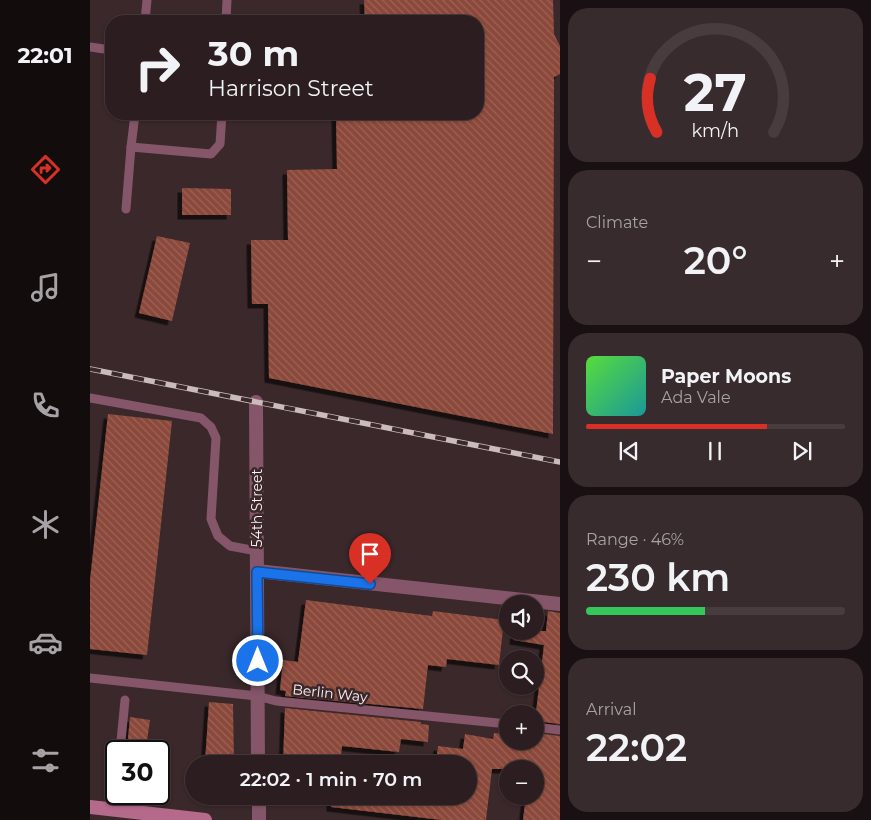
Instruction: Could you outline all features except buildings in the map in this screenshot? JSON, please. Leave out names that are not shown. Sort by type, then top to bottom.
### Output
[{"type":"main road","points":[[90,807],[205,820]]},
{"type":"street","name":"54th Street","points":[[256,402],[258,755]]},
{"type":"street","points":[[257,572],[560,604]]},
{"type":"street","points":[[259,805],[259,820]]},
{"type":"lane","points":[[145,15],[147,0]]},
{"type":"lane","points":[[226,0],[226,15]]},
{"type":"lane","points":[[90,47],[105,49]]},
{"type":"lane","points":[[126,209],[134,120]]},
{"type":"lane","points":[[131,147],[211,154],[220,144],[222,120]]},
{"type":"lane","points":[[90,398],[201,418],[210,427],[216,438],[211,519],[218,536],[230,546],[257,550]]},
{"type":"lane","name":"Berlin Way","points":[[90,678],[258,696],[276,701],[499,723]]},
{"type":"lane","points":[[121,740],[125,700]]},
{"type":"lane","points":[[544,728],[560,730]]},
{"type":"lane","points":[[114,805],[114,809]]},
{"type":"railway","points":[[90,369],[560,462]]},
{"type":"route","points":[[258,661],[257,572],[370,584]]}]
